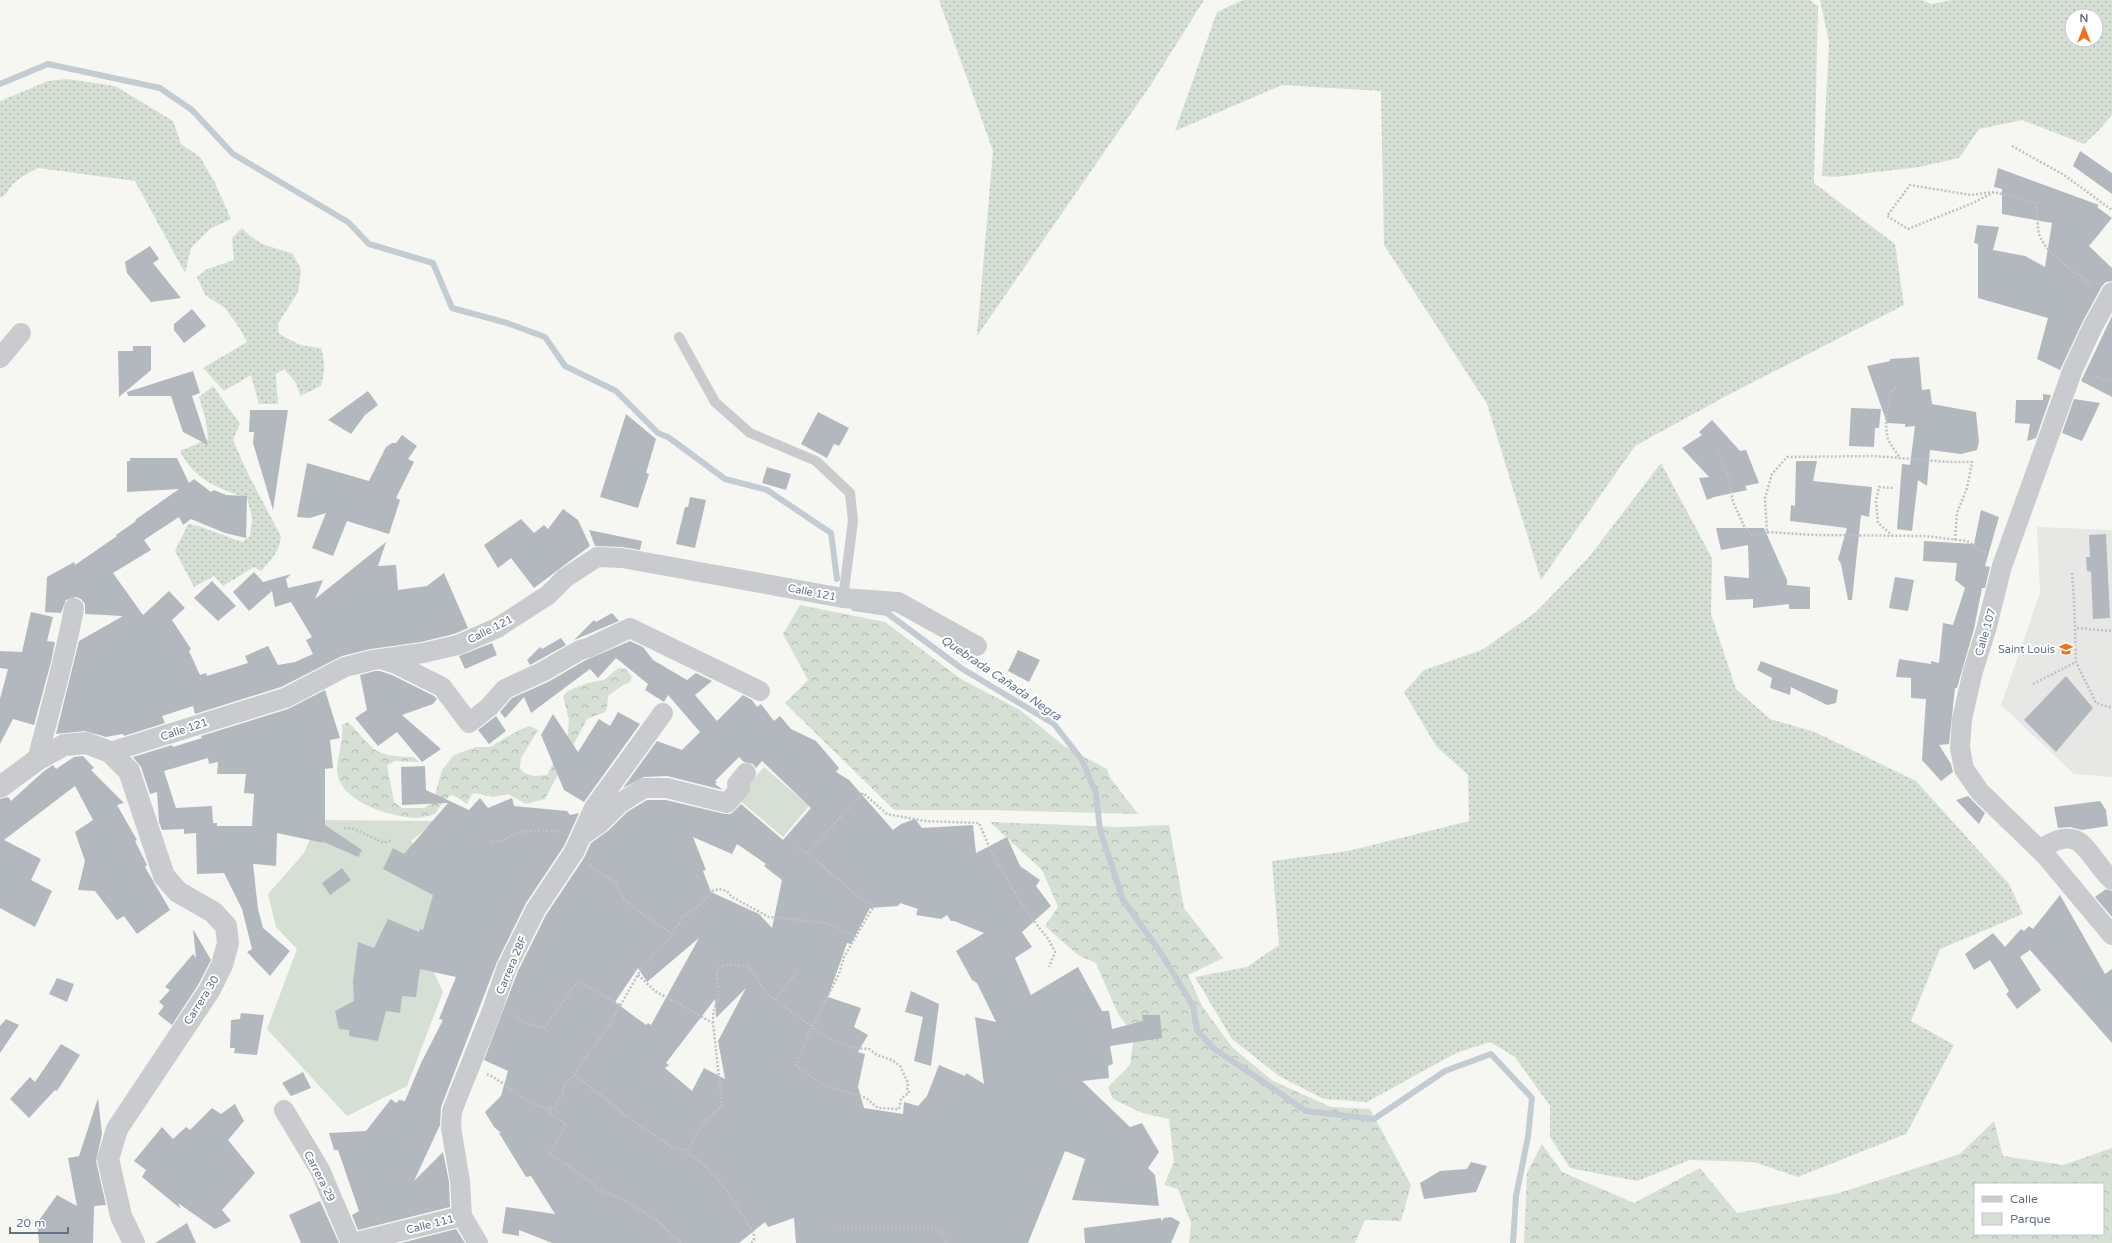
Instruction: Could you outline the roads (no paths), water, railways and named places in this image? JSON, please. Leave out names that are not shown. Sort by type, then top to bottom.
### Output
[{"type":"street","name":"Calle 107","points":[[2109,297],[2073,370],[2002,566],[1986,630],[1971,677],[1962,719],[1960,748],[1964,769],[1980,792],[2046,856],[2112,935]]},
{"type":"street","points":[[0,358],[21,333]]},
{"type":"street","name":"Calle 121","points":[[110,752],[285,698],[345,667],[379,659],[424,653],[458,645],[497,628],[548,595],[564,578],[596,557],[622,558],[844,598],[898,602],[977,646]]},
{"type":"street","points":[[37,760],[55,685],[66,651],[74,608]]},
{"type":"street","points":[[379,659],[396,664],[442,687],[469,723],[489,707],[506,689],[542,672],[580,650],[588,648],[630,628],[760,691]]},
{"type":"street","name":"Carrera 28F","points":[[478,1243],[462,1216],[460,1181],[451,1128],[452,1111],[488,1021],[507,967],[536,909],[572,855],[594,808],[663,713]]},
{"type":"street","points":[[0,787],[37,760],[64,745],[86,744],[110,752]]},
{"type":"street","name":"Carrera 30","points":[[110,752],[129,771],[164,876],[178,892],[213,912],[226,926],[228,943],[222,965],[209,991],[117,1129],[108,1159],[121,1216],[134,1243]]},
{"type":"street","points":[[582,835],[601,822],[620,802],[644,788],[667,788],[727,803],[740,788],[737,784],[746,773]]},
{"type":"street","points":[[2046,856],[2044,847],[2055,839],[2066,837],[2080,842],[2112,880]]},
{"type":"street","name":"Carrera 29","points":[[284,1110],[320,1170],[352,1243]]},
{"type":"street","name":"Calle 111","points":[[352,1243],[462,1216]]},
{"type":"lane","points":[[679,337],[715,402],[750,433],[816,462],[850,493],[852,521],[844,598]]},
{"type":"waterway","name":"Quebrada Cañada Negra","points":[[0,84],[48,64],[160,88],[192,110],[233,154],[348,222],[369,244],[433,263],[452,308],[507,323],[545,337],[565,366],[616,391],[658,433],[668,437],[725,479],[767,490],[831,533],[837,579]]},
{"type":"waterway","name":"Quebrada Cañada Negra","points":[[854,608],[887,613],[961,668],[1054,724],[1082,760],[1096,793],[1100,830],[1123,900],[1161,953],[1193,1006],[1197,1030],[1213,1048],[1306,1111],[1374,1119],[1445,1071],[1491,1054],[1532,1098],[1528,1137],[1516,1196],[1513,1243]]},
{"type":"place","name":"Saint Louis","points":[[2066,649]]}]
